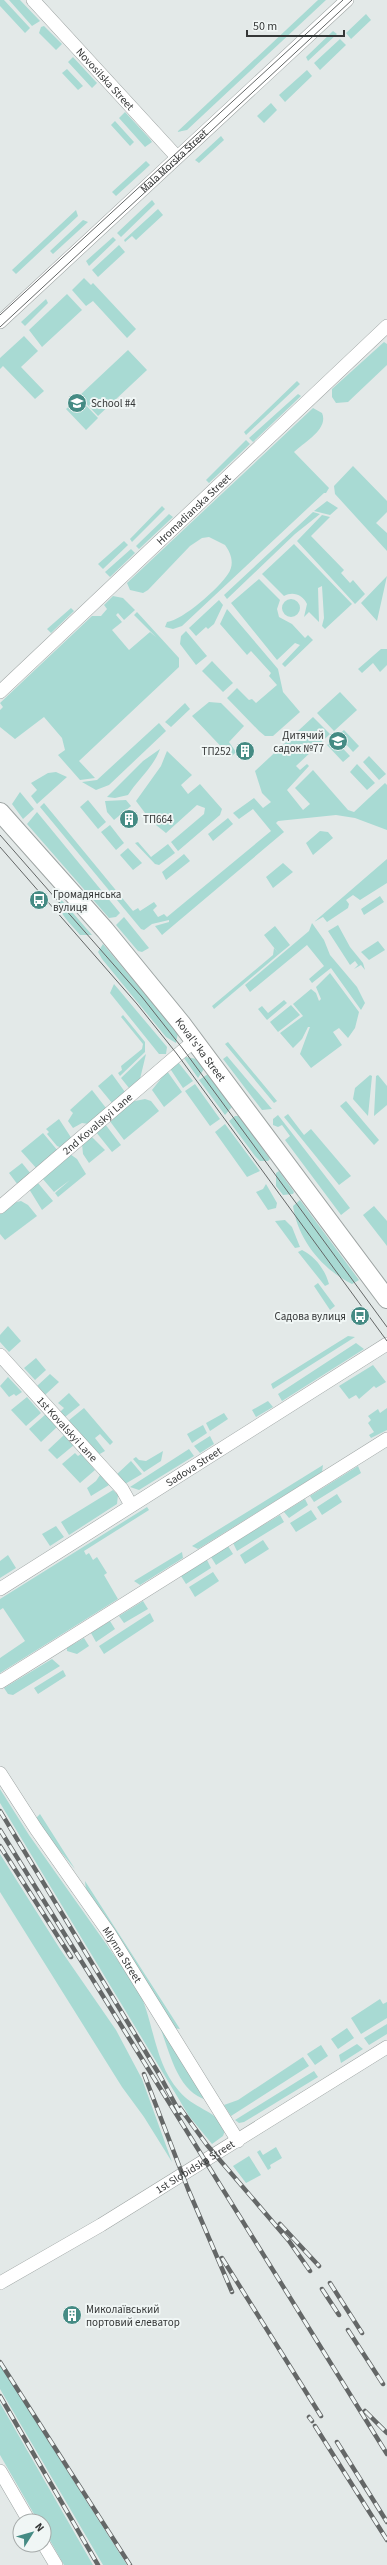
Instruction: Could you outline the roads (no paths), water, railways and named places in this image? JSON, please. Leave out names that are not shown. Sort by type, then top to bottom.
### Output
[{"type":"street","name":"Novosilska Street","points":[[33,0],[177,157]]},
{"type":"street","name":"Mala Morska Street","points":[[0,322],[347,0]]},
{"type":"street","name":"Hromadianska Street","points":[[0,692],[387,326]]},
{"type":"street","name":"Koval's'ka Street","points":[[0,812],[105,930],[194,1040],[387,1299]]},
{"type":"street","name":"2nd Kovalskyi Lane","points":[[0,1207],[194,1040]]},
{"type":"street","name":"Sadova Street","points":[[0,1589],[387,1344]]},
{"type":"street","name":"1st Kovalskyi Lane","points":[[0,1355],[122,1489],[131,1505]]},
{"type":"street","points":[[0,1682],[387,1440]]},
{"type":"street","name":"Mlynna Street","points":[[0,1773],[36,1829],[121,1951],[238,2141]]},
{"type":"street","name":"1st Slobidska Street","points":[[0,2283],[102,2225],[387,2047]]},
{"type":"street","points":[[0,2471],[25,2513]]},
{"type":"street","points":[[49,2553],[56,2565]]},
{"type":"tram line","points":[[0,315],[343,0]]},
{"type":"tram line","points":[[0,327],[352,0]]},
{"type":"tram line","points":[[0,835],[142,997],[183,1049],[387,1327]]},
{"type":"tram line","points":[[0,847],[137,1004],[177,1054],[387,1341]]},
{"type":"railway","points":[[0,1811],[159,2074],[180,2113]]},
{"type":"railway","points":[[0,1830],[387,2454]]},
{"type":"railway","points":[[0,1846],[71,1957]]},
{"type":"railway","points":[[144,2074],[188,2189],[232,2292]]},
{"type":"railway","points":[[180,2108],[207,2145],[289,2241],[310,2271]]},
{"type":"railway","points":[[280,2224],[319,2266]]},
{"type":"railway","points":[[222,2258],[321,2416]]},
{"type":"railway","points":[[330,2283],[362,2333]]},
{"type":"railway","points":[[322,2289],[339,2315]]},
{"type":"railway","points":[[348,2330],[383,2384]]},
{"type":"railway","points":[[0,2362],[130,2565]]},
{"type":"railway","points":[[0,2396],[98,2565]]},
{"type":"railway","points":[[365,2411],[387,2433]]},
{"type":"railway","points":[[309,2417],[312,2421]]},
{"type":"railway","points":[[315,2426],[387,2540]]},
{"type":"railway","points":[[337,2442],[387,2522]]},
{"type":"place","name":"School #4","points":[[77,403]]},
{"type":"place","name":"Дитячий садок №77","points":[[338,741]]},
{"type":"place","name":"ТП252","points":[[245,751]]},
{"type":"place","name":"ТП664","points":[[129,819]]},
{"type":"place","name":"Громадянська вулиця","points":[[39,900]]},
{"type":"place","name":"Садова вулиця","points":[[360,1316]]},
{"type":"place","name":"Миколаївський портовий елеватор","points":[[72,2315]]}]
